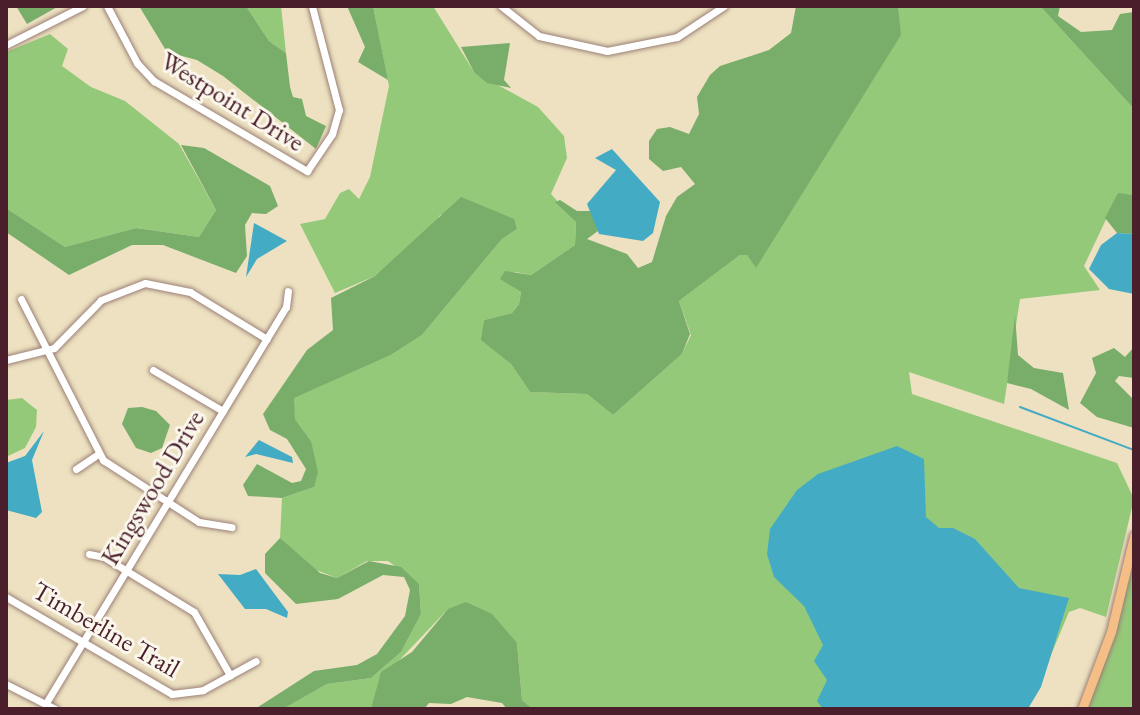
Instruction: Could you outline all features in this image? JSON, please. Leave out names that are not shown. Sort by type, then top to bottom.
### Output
[{"type":"main road","points":[[1082,709],[1111,632],[1134,536]]},
{"type":"street","points":[[6,45],[83,6]]},
{"type":"street","name":"Westpoint Drive","points":[[107,6],[137,63],[154,81],[304,171],[311,170],[334,129],[339,103],[312,6]]},
{"type":"street","points":[[501,6],[539,36],[607,51],[677,37],[724,6]]},
{"type":"street","points":[[6,360],[46,352],[101,300],[145,283],[178,287],[267,339]]},
{"type":"street","name":"Kingswood Drive","points":[[46,703],[286,307],[288,291]]},
{"type":"street","points":[[21,299],[98,454],[121,476],[199,522],[232,527]]},
{"type":"street","points":[[153,370],[223,411]]},
{"type":"street","points":[[76,469],[98,454]]},
{"type":"street","points":[[89,554],[126,570],[194,612],[230,675]]},
{"type":"street","name":"Timberline Trail","points":[[6,597],[172,694],[193,694],[256,661]]},
{"type":"street","points":[[6,684],[55,709]]},
{"type":"green space","points":[[16,6],[59,6],[27,24]]},
{"type":"green space","points":[[139,6],[246,6],[269,41],[286,53],[293,97],[302,99],[306,116],[326,126],[316,149],[223,76],[197,60],[167,52]]},
{"type":"green space","points":[[246,6],[281,6],[286,53],[269,41]]},
{"type":"green space","points":[[347,6],[373,6],[388,80],[358,62],[365,47]]},
{"type":"green space","points":[[373,6],[433,6],[474,72],[538,107],[564,136],[567,158],[551,194],[576,222],[575,245],[531,275],[515,272],[501,279],[521,292],[519,304],[512,313],[484,320],[482,340],[511,364],[530,392],[587,394],[613,415],[682,354],[691,335],[679,301],[740,255],[747,255],[756,267],[900,35],[898,6],[1040,6],[1134,109],[1134,195],[1118,194],[1084,266],[1100,290],[1020,299],[1004,404],[909,372],[912,394],[1117,463],[1134,499],[1106,617],[1080,608],[1069,612],[1029,707],[533,709],[522,700],[517,643],[448,609],[389,671],[371,709],[283,709],[327,684],[371,678],[401,652],[421,614],[419,584],[388,561],[367,561],[337,578],[308,567],[280,538],[282,498],[314,487],[311,441],[295,419],[293,398],[391,355],[422,335],[502,239],[517,229],[440,215],[432,228],[375,276],[335,293],[300,224],[325,219],[340,193],[349,189],[359,199],[370,177],[389,86]]},
{"type":"green space","points":[[796,6],[898,6],[901,35],[756,268],[747,255],[740,255],[679,301],[690,334],[682,354],[613,415],[587,394],[530,392],[511,364],[481,340],[484,320],[512,313],[519,304],[521,292],[500,279],[505,271],[531,275],[575,245],[576,222],[555,202],[560,200],[577,211],[593,211],[598,231],[587,239],[627,254],[638,268],[652,262],[666,216],[677,197],[695,184],[681,167],[663,171],[649,159],[649,141],[657,129],[670,127],[689,134],[699,114],[697,97],[710,75],[720,66],[769,50],[791,33]]},
{"type":"green space","points":[[1040,6],[1060,6],[1058,16],[1081,32],[1112,30],[1120,14],[1134,12],[1134,109]]},
{"type":"green space","points":[[50,34],[68,49],[62,66],[91,87],[125,101],[179,144],[216,210],[199,237],[136,228],[65,247],[6,208],[6,52]]},
{"type":"green space","points":[[510,43],[504,80],[511,88],[487,83],[474,72],[461,47]]},
{"type":"green space","points":[[181,145],[204,148],[270,186],[278,206],[266,214],[252,213],[245,225],[247,256],[236,273],[163,245],[132,245],[69,275],[6,232],[6,208],[65,247],[136,228],[199,237],[216,210]]},
{"type":"green space","points":[[1118,193],[1134,195],[1134,234],[1117,233],[1105,218]]},
{"type":"green space","points":[[461,197],[514,219],[517,229],[502,239],[422,335],[391,355],[294,398],[295,419],[311,441],[318,472],[314,487],[282,498],[248,496],[243,485],[257,464],[292,483],[301,481],[306,469],[287,439],[270,430],[263,414],[307,350],[333,330],[331,298],[375,276]]},
{"type":"green space","points":[[1015,315],[1018,355],[1034,368],[1063,373],[1069,410],[1031,389],[1007,383]]},
{"type":"green space","points":[[1134,347],[1134,378],[1119,376],[1115,381],[1134,400],[1134,428],[1097,417],[1080,403],[1096,373],[1092,358],[1114,348],[1125,357]]},
{"type":"green space","points":[[22,398],[37,410],[36,427],[25,448],[6,457],[6,400]]},
{"type":"green space","points":[[142,407],[156,411],[170,425],[162,448],[151,453],[136,448],[122,424],[128,408]]},
{"type":"green space","points":[[280,538],[320,573],[337,578],[369,561],[401,567],[419,584],[421,614],[401,652],[371,678],[327,684],[283,709],[255,709],[314,671],[357,665],[377,654],[405,616],[410,590],[404,577],[383,575],[338,599],[296,604],[265,573],[265,554]]},
{"type":"green space","points":[[1134,553],[1134,709],[1086,709],[1106,660]]},
{"type":"green space","points":[[466,602],[492,614],[517,643],[522,700],[533,709],[507,709],[502,703],[467,697],[451,704],[429,703],[424,709],[371,709],[381,672],[412,652],[448,609]]},
{"type":"water","points":[[612,149],[660,202],[653,233],[643,241],[599,234],[587,204],[616,170],[595,158]]},
{"type":"water","points":[[254,223],[287,241],[257,259],[246,277]]},
{"type":"water","points":[[1117,233],[1134,234],[1134,294],[1109,289],[1089,269],[1101,245]]},
{"type":"water","points":[[44,431],[32,460],[42,512],[36,518],[6,510],[6,463],[25,456]]},
{"type":"water","points":[[259,440],[292,457],[293,463],[256,454],[245,457]]},
{"type":"water","points":[[897,446],[924,459],[926,517],[939,528],[953,528],[975,539],[1019,588],[1069,598],[1041,687],[1029,707],[823,709],[817,701],[827,680],[814,661],[823,645],[804,606],[774,577],[767,554],[770,529],[797,490],[818,474]]},
{"type":"water","points":[[256,569],[288,612],[287,618],[266,609],[245,609],[218,574],[240,575]]},
{"type":"waterway","points":[[1020,407],[1134,450]]}]
